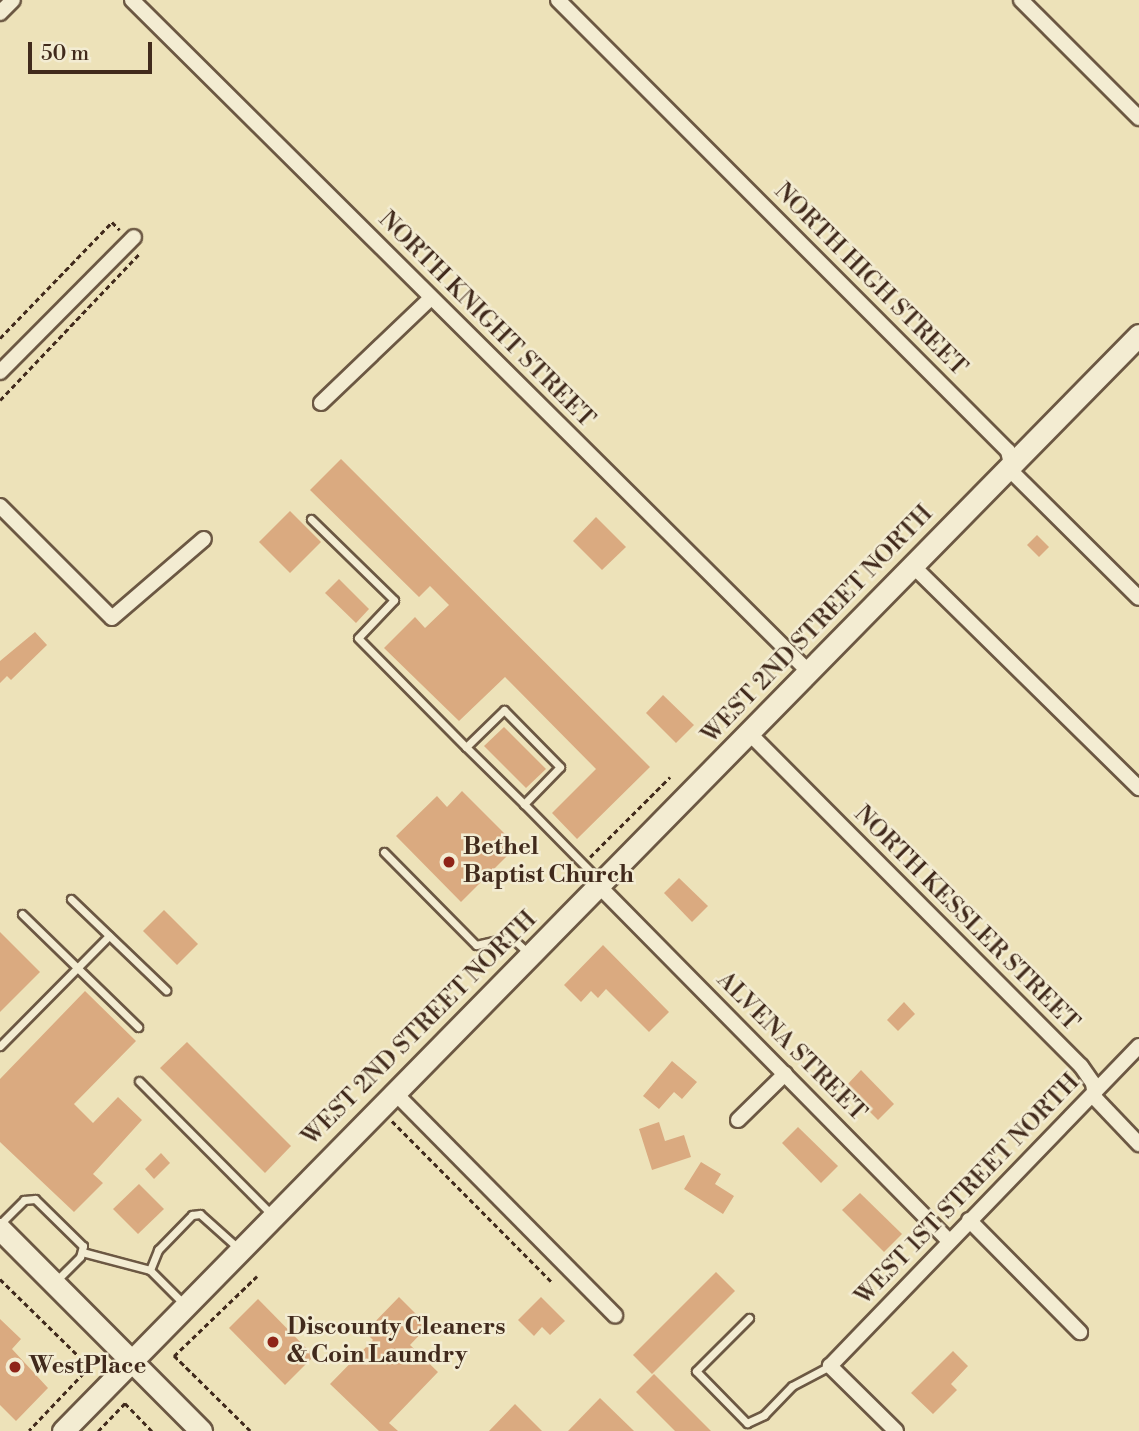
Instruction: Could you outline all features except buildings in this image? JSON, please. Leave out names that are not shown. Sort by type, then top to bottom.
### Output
[{"type":"street","points":[[0,13],[13,0]]},
{"type":"street","name":"NORTH KNIGHT STREET","points":[[132,0],[809,672]]},
{"type":"street","name":"NORTH HIGH STREET","points":[[558,0],[1008,451],[1013,473],[1139,598]]},
{"type":"street","points":[[1021,0],[1139,118]]},
{"type":"street","points":[[0,372],[134,237]]},
{"type":"street","points":[[321,403],[431,298]]},
{"type":"street","name":"WEST 2ND STREET NORTH","points":[[63,1431],[1139,335]]},
{"type":"street","points":[[0,506],[112,618],[204,539]]},
{"type":"street","points":[[913,566],[1139,788]]},
{"type":"street","name":"NORTH KESSLER STREET","points":[[749,733],[1081,1066],[1093,1083],[1094,1092],[1139,1144]]},
{"type":"street","name":"ALVENA STREET","points":[[600,884],[949,1241]]},
{"type":"street","name":"WEST 1ST STREET NORTH","points":[[830,1366],[1139,1046]]},
{"type":"street","points":[[737,1120],[785,1074]]},
{"type":"street","points":[[394,1093],[615,1315]]},
{"type":"street","points":[[970,1220],[1080,1332]]},
{"type":"street","points":[[0,1226],[201,1431]]},
{"type":"street","points":[[830,1366],[896,1431]]},
{"type":"lane","points":[[312,519],[394,600],[358,638],[600,884]]},
{"type":"lane","points":[[466,747],[504,710],[560,766],[524,804]]},
{"type":"lane","points":[[384,852],[476,945],[511,937],[530,955]]},
{"type":"lane","points":[[71,899],[166,990]]},
{"type":"lane","points":[[22,914],[138,1027]]},
{"type":"lane","points":[[0,1046],[109,936]]},
{"type":"lane","points":[[139,1081],[273,1216]]},
{"type":"lane","points":[[0,1226],[24,1200],[35,1199],[83,1246],[82,1252],[54,1283]]},
{"type":"lane","points":[[150,1270],[158,1250],[192,1215],[207,1218],[240,1250]]},
{"type":"lane","points":[[82,1252],[150,1270],[185,1306]]},
{"type":"lane","points":[[749,1318],[696,1371],[747,1423],[764,1415],[792,1386],[830,1366]]},
{"type":"path","points":[[583,865],[670,777]]},
{"type":"path","points":[[385,1129],[393,1120],[553,1283]]},
{"type":"path","points":[[250,1431],[174,1356],[257,1276]]},
{"type":"path","points":[[0,1279],[90,1367],[29,1431]]},
{"type":"path","points":[[98,1431],[125,1403],[152,1431]]},
{"type":"place","name":"Bethel Baptist Church","points":[[449,862]]},
{"type":"place","name":"Discounty Cleaners & Coin Laundry","points":[[273,1342]]},
{"type":"place","name":"WestPlace","points":[[15,1367]]}]
